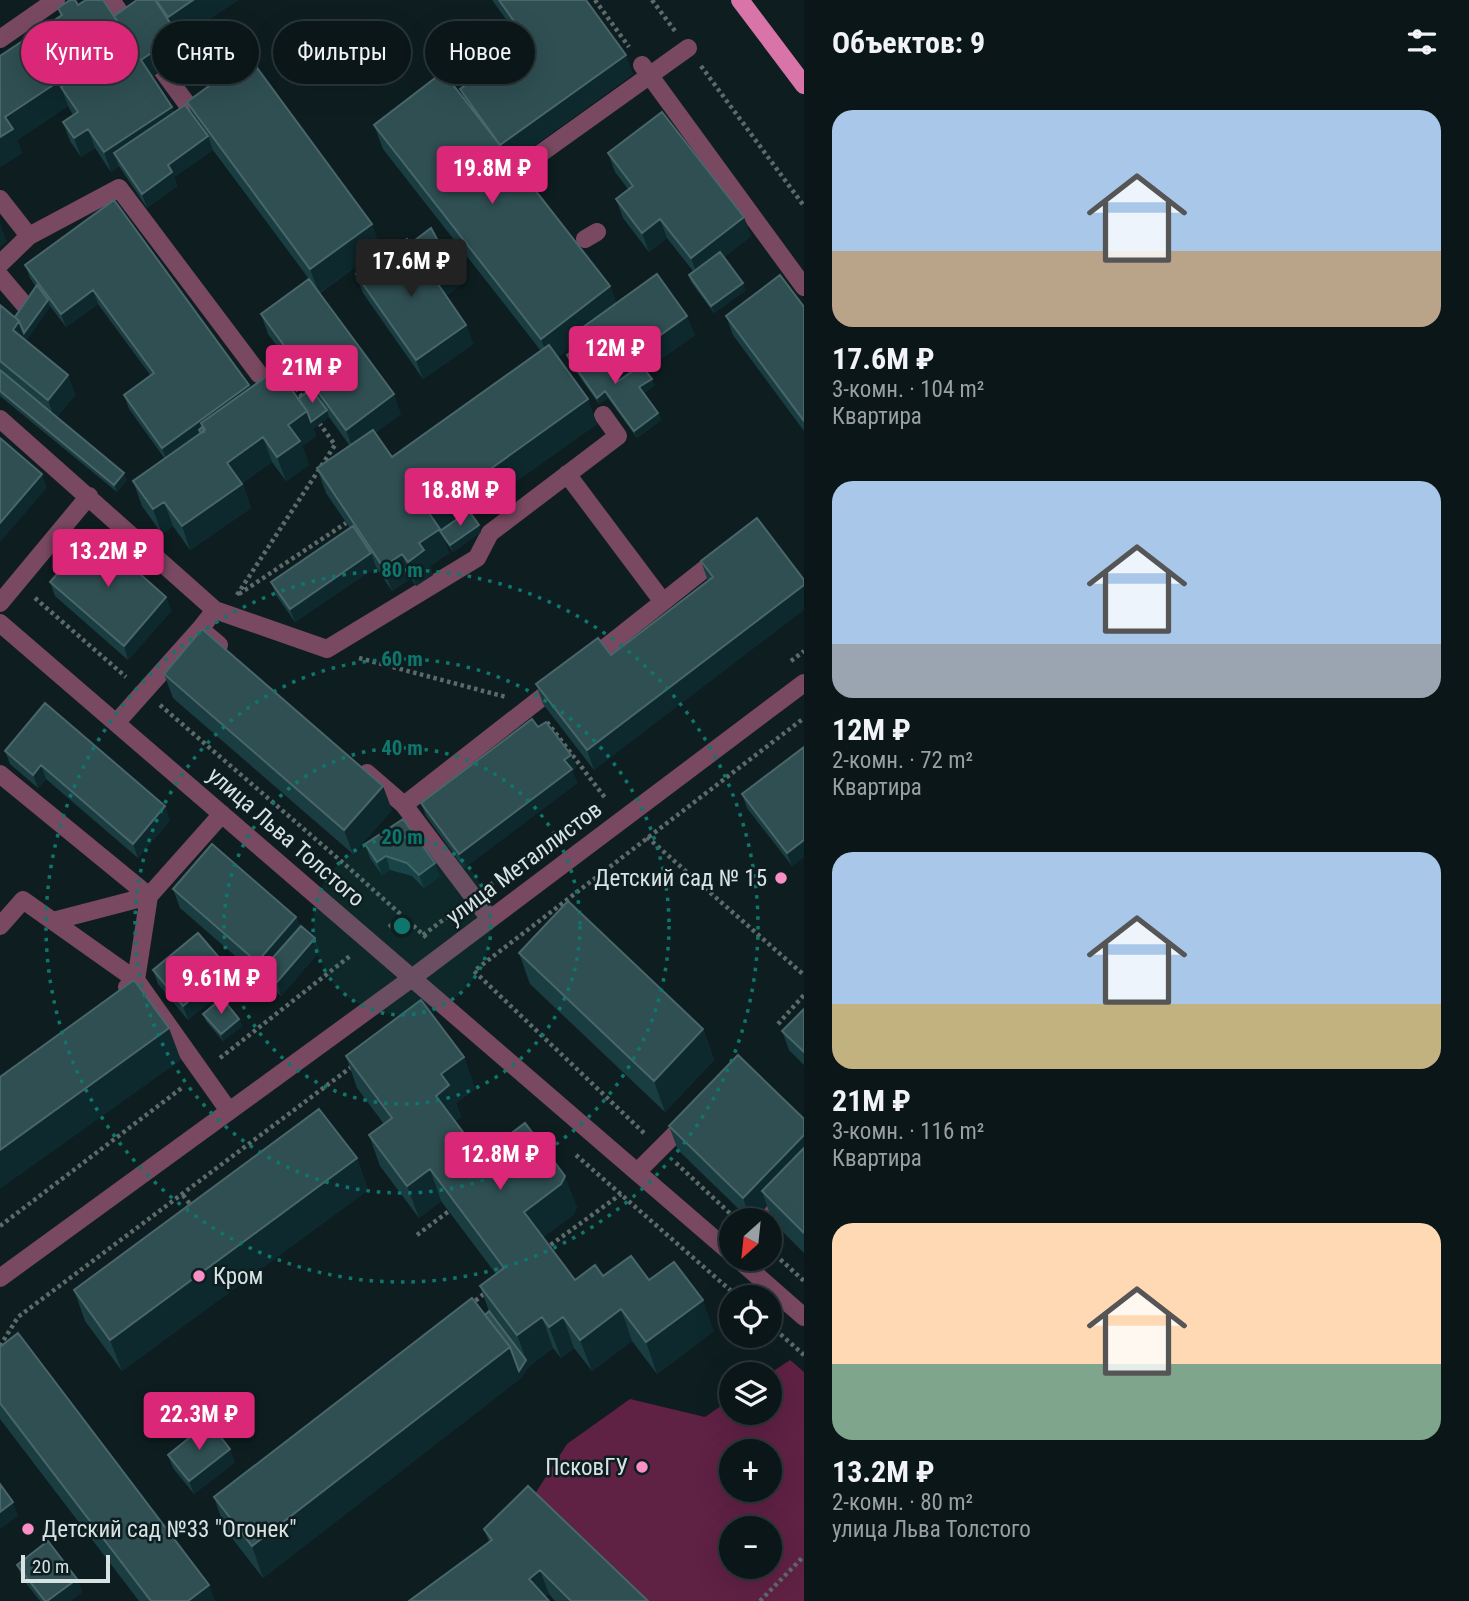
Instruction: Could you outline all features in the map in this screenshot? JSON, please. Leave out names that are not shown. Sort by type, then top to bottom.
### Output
[{"type":"main road","points":[[740,0],[804,85]]},
{"type":"street","points":[[0,39],[56,0]]},
{"type":"street","points":[[111,0],[126,21]]},
{"type":"street","points":[[523,166],[646,70],[688,48]]},
{"type":"street","points":[[646,70],[804,287]]},
{"type":"street","points":[[172,84],[187,104]]},
{"type":"street","points":[[0,264],[29,236],[118,188],[259,374]]},
{"type":"street","points":[[0,199],[29,236]]},
{"type":"street","points":[[0,276],[28,309]]},
{"type":"street","points":[[0,419],[215,610],[327,649],[477,558],[490,533],[618,436],[603,415]]},
{"type":"street","points":[[567,474],[663,602]]},
{"type":"street","points":[[0,603],[89,496]]},
{"type":"street","points":[[404,805],[736,545]]},
{"type":"street","points":[[116,723],[215,610]]},
{"type":"street","name":"улица Льва Толстого","points":[[0,623],[719,1243]]},
{"type":"street","points":[[200,629],[230,655]]},
{"type":"street","name":"улица Металлистов","points":[[0,1278],[412,978],[804,683]]},
{"type":"street","points":[[353,761],[404,805],[490,919]]},
{"type":"street","points":[[0,774],[149,896]]},
{"type":"street","points":[[115,996],[136,980],[149,896],[222,814]]},
{"type":"street","points":[[53,921],[149,896]]},
{"type":"street","points":[[0,926],[23,900],[136,980],[229,1111]]},
{"type":"street","points":[[637,1172],[700,1109]]},
{"type":"street","points":[[777,1208],[804,1180]]},
{"type":"street","points":[[752,1271],[804,1317]]},
{"type":"path","points":[[594,0],[646,70]]},
{"type":"path","points":[[652,0],[804,206]]},
{"type":"path","points":[[259,374],[296,388],[305,402]]},
{"type":"path","points":[[320,424],[335,445],[236,596],[346,523]]},
{"type":"path","points":[[17,582],[349,868],[423,936],[474,971],[724,1208]]},
{"type":"path","points":[[327,649],[534,704],[606,799]]},
{"type":"path","points":[[474,971],[804,718]]},
{"type":"path","points":[[646,837],[804,975]]},
{"type":"path","points":[[0,1226],[351,956],[341,947]]},
{"type":"path","points":[[778,1024],[804,995]]},
{"type":"path","points":[[0,1346],[18,1317],[358,1062]]},
{"type":"path","points":[[542,1125],[561,1142]]},
{"type":"path","points":[[535,1145],[551,1133]]},
{"type":"path","points":[[571,1150],[724,1285]]},
{"type":"path","points":[[542,1251],[621,1194]]},
{"type":"path","points":[[183,1195],[196,1213]]},
{"type":"path","points":[[418,1236],[449,1211]]},
{"type":"path","points":[[782,1261],[804,1282]]},
{"type":"path","points":[[469,1305],[491,1289]]},
{"type":"path","points":[[782,1336],[804,1355]]},
{"type":"path","points":[[760,1601],[804,1556]]},
{"type":"shaded area","points":[[790,1360],[804,1372],[804,1601],[634,1601],[531,1500],[567,1444],[630,1399],[705,1417],[719,1407],[719,1425],[782,1425],[782,1365]]},
{"type":"building","points":[[70,0],[75,0],[78,5],[86,0],[103,0],[117,21],[53,21],[62,15],[58,8]]},
{"type":"building","points":[[137,0],[155,0],[169,21],[152,21],[152,53],[141,60],[152,77],[152,84],[157,84],[172,107],[104,152],[88,129],[74,138],[63,122],[78,112],[61,87],[65,84],[138,84],[138,21],[117,21],[114,16]]},
{"type":"building","points":[[156,0],[193,0],[168,17]]},
{"type":"building","points":[[499,0],[586,0],[626,55],[500,145],[460,89],[467,84],[535,84],[535,21],[514,21]]},
{"type":"building","points":[[21,42],[21,84],[55,84],[5,117],[13,129],[0,137],[0,56]]},
{"type":"building","points":[[259,71],[372,224],[310,269],[187,102],[212,84],[259,84]]},
{"type":"building","points":[[427,84],[452,84],[610,286],[541,339],[374,125]]},
{"type":"building","points":[[185,105],[208,136],[168,165],[172,172],[142,194],[114,153]]},
{"type":"building","points":[[662,112],[744,217],[691,258],[660,219],[642,233],[616,199],[633,186],[608,153]]},
{"type":"building","points":[[114,200],[249,385],[162,448],[124,395],[154,373],[93,290],[61,314],[25,265]]},
{"type":"building","points":[[431,228],[455,272],[438,284],[410,244]]},
{"type":"building","points":[[407,239],[466,325],[416,360],[356,274]]},
{"type":"building","points":[[720,252],[743,283],[711,306],[689,275]]},
{"type":"building","points":[[657,274],[687,316],[613,369],[582,328]]},
{"type":"building","points":[[780,275],[804,307],[804,421],[726,316]]},
{"type":"building","points":[[309,279],[394,394],[346,430],[261,314]]},
{"type":"building","points":[[37,285],[48,300],[24,333],[15,317]]},
{"type":"building","points":[[0,305],[19,321],[13,330],[68,375],[48,400],[0,361]]},
{"type":"building","points":[[587,340],[617,382],[641,365],[652,379],[639,387],[658,413],[634,431],[605,391],[597,398],[567,355]]},
{"type":"building","points":[[549,345],[588,399],[429,513],[440,529],[419,543],[424,550],[408,562],[402,554],[383,567],[317,468],[373,430],[392,457]]},
{"type":"building","points":[[277,369],[307,411],[288,425],[300,441],[277,457],[263,437],[227,463],[242,484],[182,526],[164,502],[153,509],[133,481],[205,430],[201,423]]},
{"type":"building","points":[[0,370],[124,473],[114,485],[0,391]]},
{"type":"building","points":[[311,389],[327,410],[311,422],[298,399]]},
{"type":"building","points":[[0,438],[42,474],[0,523]]},
{"type":"building","points":[[469,511],[479,525],[450,545],[440,531]]},
{"type":"building","points":[[757,518],[804,580],[804,585],[587,750],[536,684],[598,638],[611,655],[713,577],[701,561]]},
{"type":"building","points":[[353,526],[371,553],[290,609],[271,582]]},
{"type":"building","points":[[94,533],[166,597],[124,646],[50,582]]},
{"type":"building","points":[[202,629],[383,786],[344,830],[164,674]]},
{"type":"building","points":[[45,703],[165,806],[133,844],[41,765],[33,775],[5,751]]},
{"type":"building","points":[[532,719],[538,727],[546,722],[571,755],[564,760],[572,769],[459,854],[421,803]]},
{"type":"building","points":[[804,747],[804,840],[787,853],[742,794]]},
{"type":"building","points":[[403,819],[435,863],[419,875],[407,863],[386,856],[377,862],[365,844]]},
{"type":"building","points":[[212,844],[296,917],[257,962],[173,889]]},
{"type":"building","points":[[568,901],[703,1029],[654,1081],[519,953]]},
{"type":"building","points":[[301,926],[315,938],[277,982],[262,970]]},
{"type":"building","points":[[198,933],[228,968],[183,1006],[153,970]]},
{"type":"building","points":[[134,980],[169,1028],[0,1150],[0,1077]]},
{"type":"building","points":[[222,998],[239,1019],[221,1034],[203,1014]]},
{"type":"building","points":[[421,1000],[464,1057],[441,1074],[449,1085],[436,1096],[481,1156],[525,1123],[565,1176],[561,1184],[524,1212],[575,1280],[595,1265],[603,1276],[631,1256],[649,1280],[674,1262],[703,1300],[646,1342],[621,1309],[580,1340],[563,1317],[549,1327],[542,1317],[517,1335],[480,1286],[504,1268],[430,1169],[407,1186],[369,1135],[392,1118],[346,1056]]},
{"type":"building","points":[[804,1009],[804,1052],[782,1031]]},
{"type":"building","points":[[738,1055],[804,1119],[804,1135],[743,1198],[669,1126]]},
{"type":"building","points":[[319,1109],[357,1158],[110,1340],[74,1290]]},
{"type":"building","points":[[804,1148],[804,1233],[782,1208],[762,1191]]},
{"type":"building","points":[[472,1298],[510,1347],[252,1546],[214,1497]]},
{"type":"building","points":[[489,1311],[526,1360],[519,1371],[510,1347],[485,1315]]},
{"type":"building","points":[[18,1333],[209,1585],[188,1601],[151,1601],[0,1403],[0,1347]]},
{"type":"building","points":[[209,1422],[230,1449],[189,1481],[168,1455]]},
{"type":"building","points":[[0,1484],[13,1502],[0,1512]]},
{"type":"building","points":[[528,1486],[648,1601],[571,1601],[540,1570],[529,1579],[549,1601],[409,1601],[492,1540],[484,1529]]},
{"type":"building","points":[[48,1541],[77,1579],[45,1601],[17,1565]]},
{"type":"place","name":"Детский сад № 15","points":[[781,878]]},
{"type":"place","name":"Кром","points":[[199,1276]]},
{"type":"place","name":"ПсковГУ","points":[[642,1467]]},
{"type":"place","name":"Детский сад №33 \"Огонек\"","points":[[28,1529]]}]
